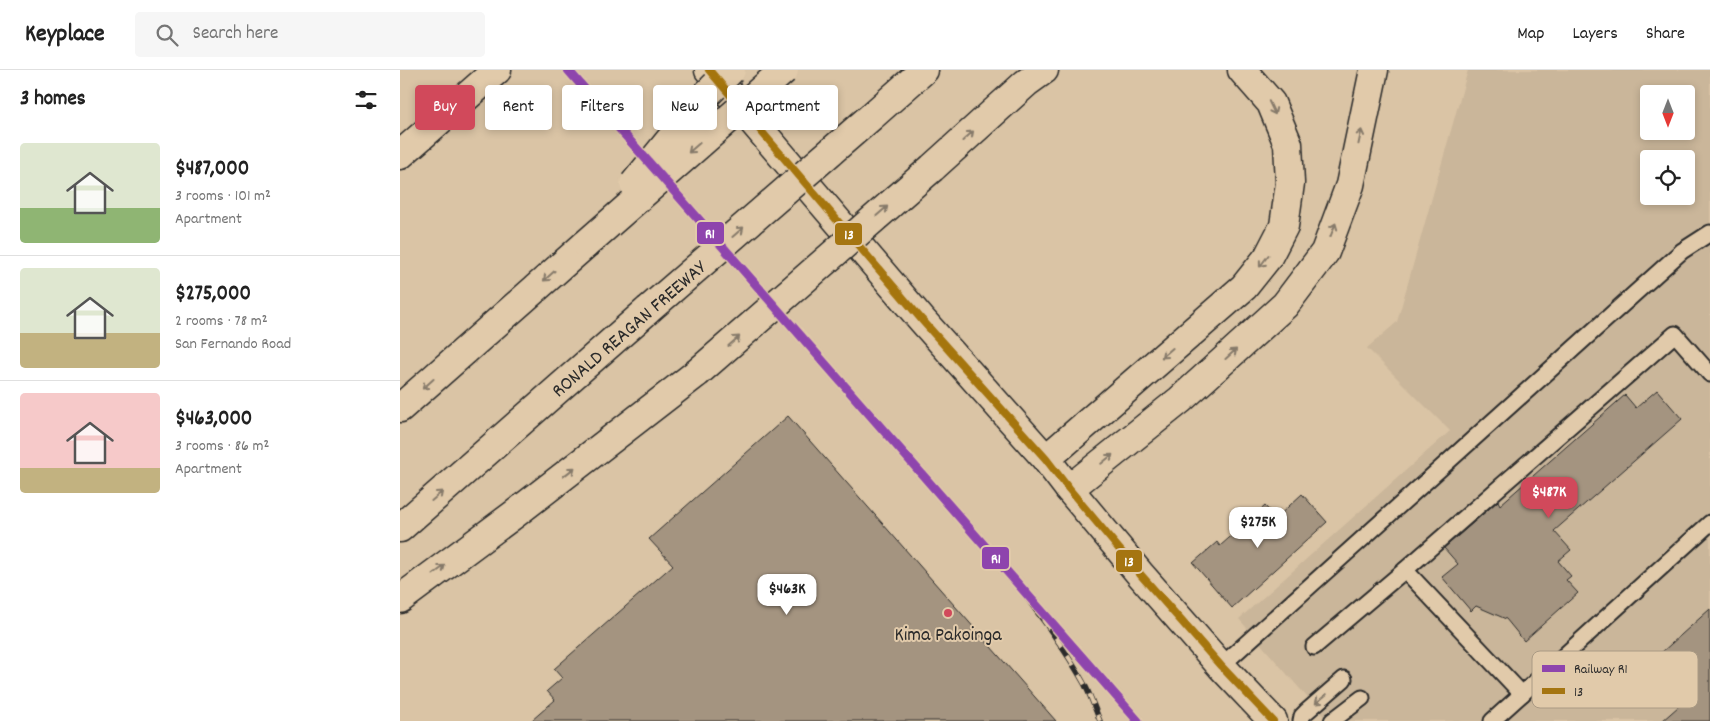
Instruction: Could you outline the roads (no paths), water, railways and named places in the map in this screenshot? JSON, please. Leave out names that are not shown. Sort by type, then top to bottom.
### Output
[{"type":"main road","points":[[400,154],[497,70]]},
{"type":"main road","points":[[709,70],[922,320],[1046,459],[1069,489],[1221,666],[1273,721]]},
{"type":"main road","points":[[586,244],[708,93],[731,70]]},
{"type":"main road","points":[[400,408],[784,70]]},
{"type":"main road","name":"RONALD REAGAN FREEWAY","points":[[400,528],[924,70]]},
{"type":"main road","points":[[400,599],[516,513],[697,373],[932,168],[1026,83],[1044,70]]},
{"type":"main road","points":[[1046,459],[1244,288],[1268,257],[1284,226],[1290,183],[1288,144],[1271,103],[1242,70]]},
{"type":"main road","points":[[1069,489],[1180,400],[1285,305],[1325,252],[1350,184],[1374,70]]},
{"type":"lane","points":[[1221,666],[1682,251],[1710,233]]},
{"type":"lane","points":[[1314,647],[1675,334],[1710,374]]},
{"type":"lane","points":[[1569,651],[1710,523]]},
{"type":"lane","points":[[1405,570],[1522,694]]},
{"type":"lane","points":[[1301,721],[1302,716],[1306,712],[1344,679]]},
{"type":"lane","points":[[1492,721],[1532,685]]},
{"type":"lane","points":[[1332,721],[1362,698]]},
{"type":"railway","points":[[1003,567],[1067,654],[1085,685],[1100,721]]},
{"type":"rail line","name":"R1","points":[[568,70],[1138,721]]},
{"type":"place","name":"Kima Pakoinga","points":[[948,613]]}]
